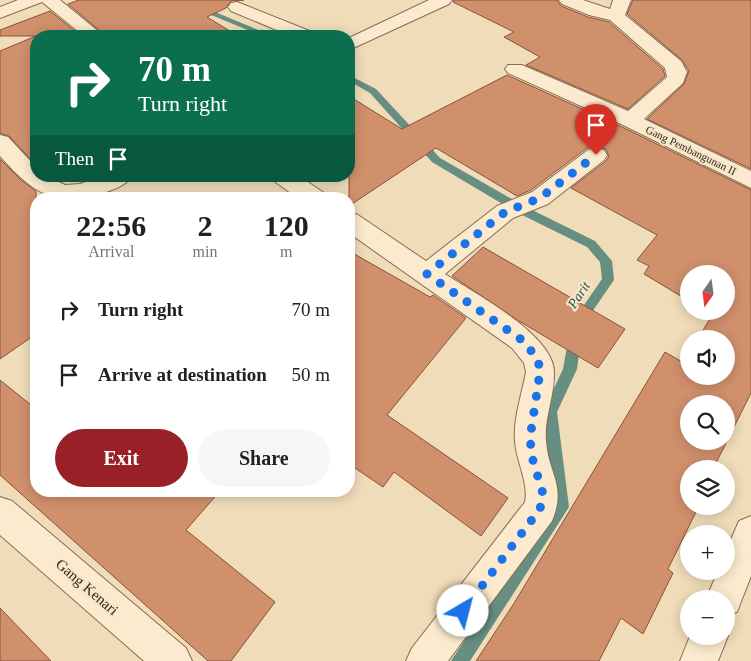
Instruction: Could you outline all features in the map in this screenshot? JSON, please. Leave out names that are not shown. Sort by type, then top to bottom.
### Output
[{"type":"street","points":[[0,13],[34,0]]},
{"type":"street","points":[[48,0],[87,30]]},
{"type":"street","points":[[355,41],[443,0]]},
{"type":"street","points":[[568,0],[595,11],[619,8]]},
{"type":"street","points":[[244,4],[294,30]]},
{"type":"street","name":"Gang Pembangunan II","points":[[619,8],[674,65],[677,72],[676,79],[630,120]]},
{"type":"street","name":"Gang Pembangunan II","points":[[514,69],[630,120],[751,180]]},
{"type":"street","points":[[0,142],[30,175]]},
{"type":"street","points":[[427,274],[505,212],[540,198],[596,155]]},
{"type":"street","points":[[38,182],[59,192]]},
{"type":"street","points":[[84,192],[107,182]]},
{"type":"street","points":[[291,182],[306,192]]},
{"type":"street","points":[[355,225],[522,340],[538,359],[540,372],[530,438],[532,457],[543,494],[540,509],[430,659]]},
{"type":"street","name":"Gang Kenari","points":[[0,513],[173,661]]},
{"type":"street","points":[[728,590],[749,545]]},
{"type":"street","points":[[699,661],[705,645]]},
{"type":"building","points":[[79,0],[244,0],[231,1],[226,8],[207,17],[228,30],[99,30],[68,4]]},
{"type":"building","points":[[454,0],[557,0],[561,6],[588,17],[609,22],[663,69],[665,76],[628,109],[526,65],[540,57],[504,37],[514,32],[453,2]]},
{"type":"building","points":[[633,0],[751,0],[751,169],[647,119],[684,84],[689,71],[682,60],[627,14]]},
{"type":"building","points":[[50,11],[74,30],[30,30],[30,36],[0,36],[0,30]]},
{"type":"building","points":[[30,38],[30,159],[9,136],[0,133],[0,51]]},
{"type":"building","points":[[507,75],[622,127],[751,190],[751,393],[735,425],[735,395],[680,395],[680,450],[722,450],[718,460],[680,460],[680,515],[695,515],[690,525],[680,525],[680,545],[668,569],[673,573],[643,634],[621,618],[599,661],[476,661],[513,605],[665,352],[680,361],[680,385],[735,385],[735,330],[703,330],[709,320],[735,320],[735,265],[680,265],[680,296],[644,274],[649,266],[637,260],[657,235],[571,188],[606,161],[609,156],[606,149],[596,146],[587,148],[531,190],[517,196],[436,148],[355,202],[355,192],[349,192],[349,182],[355,182],[355,100],[402,129]]},
{"type":"building","points":[[0,159],[36,192],[30,192],[30,338],[0,359]]},
{"type":"building","points":[[483,247],[625,329],[598,368],[519,321],[452,276]]},
{"type":"building","points":[[355,254],[430,297],[433,295],[466,318],[387,415],[508,498],[481,536],[394,472],[383,487],[355,468]]},
{"type":"building","points":[[0,380],[30,404],[30,497],[215,497],[186,530],[275,602],[231,661],[208,661],[0,475]]},
{"type":"building","points":[[0,608],[51,661],[0,661]]},
{"type":"waterway","name":"Parit","points":[[179,0],[254,30]]},
{"type":"waterway","name":"Parit","points":[[355,81],[373,91],[436,160],[520,209],[591,244],[606,261],[608,280],[577,324],[570,369],[550,412],[561,507],[460,661]]},
{"type":"route","points":[[463,611],[540,509],[543,494],[532,457],[530,438],[540,372],[538,359],[522,340],[427,274],[505,212],[540,198],[596,155]]}]
